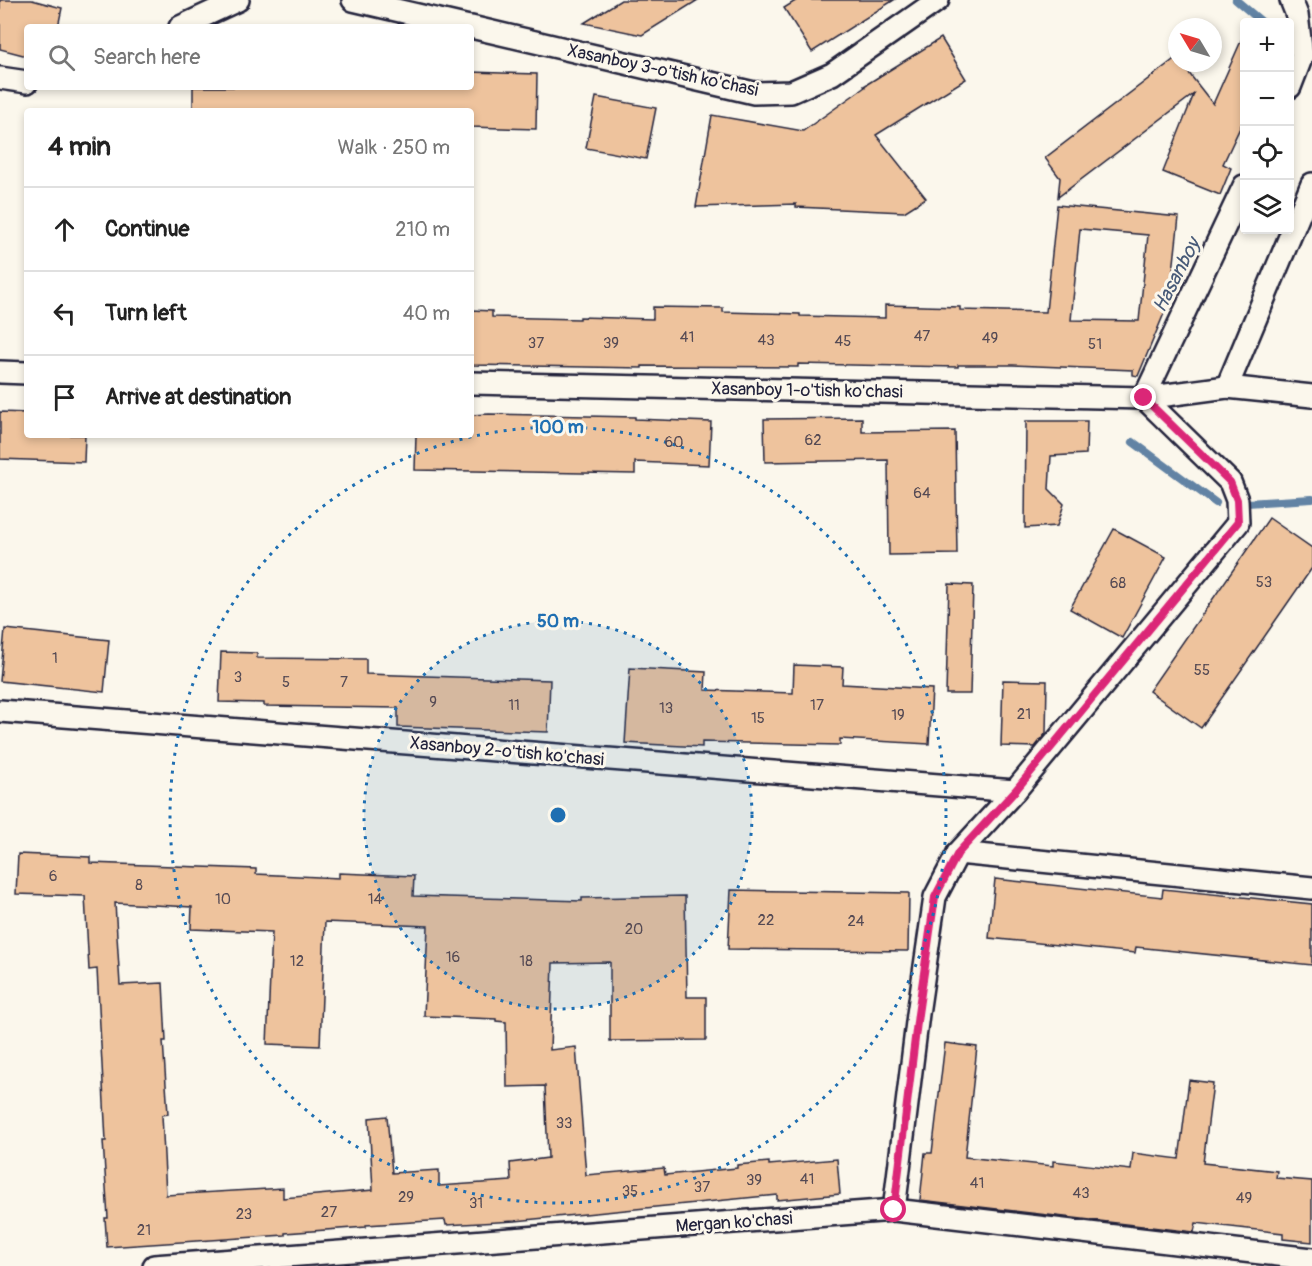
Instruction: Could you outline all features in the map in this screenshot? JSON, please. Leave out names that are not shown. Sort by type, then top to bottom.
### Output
[{"type":"street","points":[[186,24],[238,0]]},
{"type":"street","name":"Xasanboy 3-o'tish ko'chasi","points":[[354,0],[457,24]]},
{"type":"street","name":"Xasanboy 3-o'tish ko'chasi","points":[[474,28],[754,93],[791,92],[832,74],[938,0]]},
{"type":"street","points":[[1291,0],[1297,15],[1302,56],[1294,77]]},
{"type":"street","points":[[0,78],[24,82]]},
{"type":"street","points":[[1312,184],[1227,387],[1312,396]]},
{"type":"street","points":[[894,1210],[935,897],[958,853],[1015,791],[1238,522],[1237,500],[1230,482],[1144,398],[1240,196]]},
{"type":"street","points":[[0,372],[24,373]]},
{"type":"street","name":"Xasanboy 1-o'tish ko'chasi","points":[[474,383],[1144,398],[1227,387]]},
{"type":"street","name":"Xasanboy 2-o'tish ko'chasi","points":[[0,711],[1015,791]]},
{"type":"street","points":[[958,853],[1312,888]]},
{"type":"street","name":"Mergan ko'chasi","points":[[154,1266],[894,1210],[1312,1259]]},
{"type":"building","points":[[0,0],[32,0],[62,8],[59,24],[24,24],[24,55],[0,49]]},
{"type":"building","points":[[621,0],[698,0],[642,35],[584,23]]},
{"type":"building","points":[[797,0],[894,0],[812,52],[784,8]]},
{"type":"building","points":[[941,38],[966,79],[876,135],[926,198],[904,212],[796,207],[796,204],[696,207],[712,115],[803,131],[864,86]]},
{"type":"building","points":[[1240,43],[1240,128],[1223,164],[1231,168],[1220,195],[1163,172],[1194,94],[1058,197],[1060,178],[1045,158],[1168,64],[1168,72],[1188,72],[1213,104]]},
{"type":"building","points":[[474,72],[537,74],[536,129],[474,127],[474,108],[193,108],[193,90],[474,90]]},
{"type":"building","points":[[596,97],[656,108],[646,159],[586,148]]},
{"type":"building","points":[[1057,205],[1179,217],[1170,299],[1138,376],[1133,375],[1133,370],[1013,365],[958,365],[958,367],[798,364],[798,367],[642,366],[642,368],[474,365],[474,310],[492,311],[492,317],[653,319],[653,307],[723,308],[723,312],[885,318],[885,305],[960,307],[960,310],[1046,312]],"holes":[[[1080,229],[1148,235],[1139,321],[1071,320]]]},
{"type":"building","points":[[0,412],[24,413],[24,438],[85,438],[84,462],[0,459]]},
{"type":"building","points":[[474,415],[635,417],[635,419],[711,422],[709,465],[635,462],[635,474],[415,470],[416,438],[474,438]]},
{"type":"building","points":[[862,418],[862,432],[955,431],[957,554],[889,555],[888,460],[765,462],[764,419]]},
{"type":"building","points":[[1026,421],[1087,421],[1086,454],[1051,456],[1049,489],[1064,504],[1057,526],[1025,528]]},
{"type":"building","points":[[1269,518],[1312,548],[1312,568],[1201,728],[1149,691]]},
{"type":"building","points":[[1114,529],[1166,557],[1122,638],[1070,609]]},
{"type":"building","points":[[949,584],[973,585],[970,694],[946,694]]},
{"type":"building","points":[[5,629],[109,640],[104,692],[0,681]]},
{"type":"building","points":[[221,652],[257,653],[257,658],[366,659],[366,674],[550,680],[548,732],[398,727],[398,708],[264,706],[264,703],[219,702]]},
{"type":"building","points":[[794,665],[843,667],[842,684],[932,689],[929,744],[840,739],[840,745],[702,742],[702,747],[625,743],[630,668],[706,672],[705,690],[793,693]]},
{"type":"building","points":[[1003,680],[1047,681],[1046,733],[1035,747],[1001,746]]},
{"type":"building","points":[[18,854],[90,857],[90,863],[256,869],[256,874],[339,878],[339,873],[414,876],[413,896],[582,901],[582,898],[685,896],[687,997],[706,997],[706,1040],[610,1041],[610,962],[553,963],[550,1050],[576,1047],[586,1175],[664,1168],[665,1175],[737,1168],[737,1165],[769,1162],[769,1165],[837,1159],[840,1194],[777,1200],[777,1195],[515,1221],[446,1225],[445,1220],[366,1225],[366,1227],[285,1233],[285,1235],[107,1247],[105,1218],[108,1218],[103,1141],[106,1141],[97,969],[89,970],[85,896],[16,894]],"holes":[[[115,903],[192,907],[191,929],[272,932],[267,1044],[320,1046],[325,922],[428,926],[424,1016],[496,1019],[496,1021],[506,1022],[507,1087],[545,1086],[548,1158],[510,1163],[511,1181],[439,1186],[439,1170],[392,1173],[387,1116],[369,1118],[373,1190],[283,1198],[283,1188],[166,1195],[162,1115],[168,1114],[163,1041],[166,1041],[163,983],[120,985]]]},
{"type":"building","points":[[995,879],[1162,897],[1163,889],[1312,904],[1312,965],[1136,947],[1135,953],[989,938]]},
{"type":"building","points":[[731,890],[909,893],[908,951],[728,949]]},
{"type":"building","points":[[945,1043],[977,1047],[965,1157],[1053,1166],[1053,1161],[1131,1170],[1133,1153],[1179,1159],[1189,1080],[1213,1083],[1203,1163],[1277,1171],[1276,1178],[1312,1181],[1312,1242],[1283,1239],[1283,1233],[1196,1223],[1194,1232],[920,1200],[925,1153],[932,1153]]},
{"type":"waterway","name":"Hasanboy","points":[[1236,0],[1257,18]]},
{"type":"waterway","name":"Hasanboy","points":[[1133,442],[1216,503]]},
{"type":"waterway","name":"Hasanboy","points":[[1247,503],[1312,499]]},
{"type":"route","points":[[894,1210],[935,897],[958,853],[1015,791],[1238,522],[1237,500],[1230,482],[1144,398]]}]
